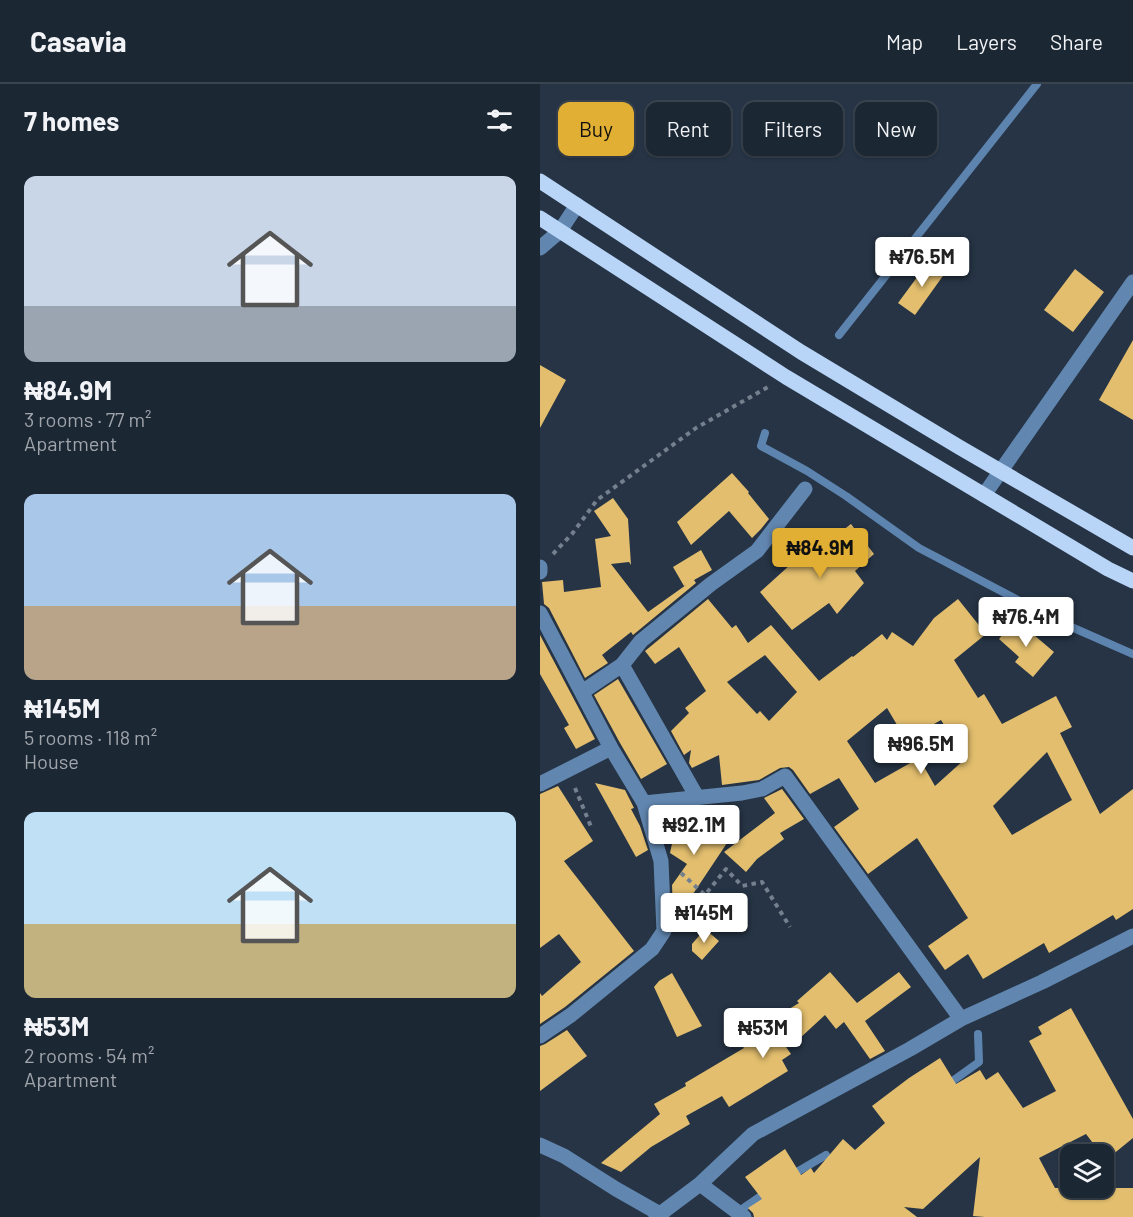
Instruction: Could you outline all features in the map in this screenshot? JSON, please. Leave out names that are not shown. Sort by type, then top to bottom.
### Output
[{"type":"main road","points":[[540,181],[801,352],[1133,548]]},
{"type":"main road","points":[[540,218],[786,377],[1108,569],[1133,581]]},
{"type":"street","points":[[540,248],[560,231],[577,205]]},
{"type":"street","points":[[984,495],[1133,282]]},
{"type":"street","points":[[582,692],[622,665],[641,641],[711,584],[757,551],[805,489]]},
{"type":"street","points":[[540,567],[540,572]]},
{"type":"street","points":[[540,613],[611,748],[644,803],[661,861],[664,931],[652,949],[571,1015],[540,1035]]},
{"type":"street","points":[[622,665],[697,797]]},
{"type":"street","points":[[540,784],[611,748]]},
{"type":"street","points":[[644,803],[742,793],[762,789],[785,776],[961,1019]]},
{"type":"street","points":[[540,1145],[564,1156],[659,1216],[700,1184],[753,1134],[961,1019],[1042,982],[1133,936]]},
{"type":"street","points":[[700,1184],[744,1217]]},
{"type":"path","points":[[540,567],[572,534],[597,500],[696,428],[786,377]]},
{"type":"path","points":[[568,770],[592,829]]},
{"type":"path","points":[[661,880],[677,869],[705,895],[726,869],[742,886],[762,882],[790,927]]},
{"type":"building","points":[[929,261],[945,273],[915,315],[898,303]]},
{"type":"building","points":[[1075,269],[1104,292],[1073,332],[1044,310]]},
{"type":"building","points":[[1133,340],[1133,420],[1099,400]]},
{"type":"building","points":[[540,365],[566,380],[540,428]]},
{"type":"building","points":[[732,473],[769,519],[752,538],[729,511],[691,545],[677,522]]},
{"type":"building","points":[[613,498],[628,519],[631,565],[629,562],[611,564],[648,612],[686,585],[684,586],[673,567],[701,550],[712,570],[694,580],[696,583],[633,635],[631,632],[602,655],[608,663],[585,678],[549,608],[544,604],[542,582],[563,580],[564,592],[601,587],[595,539],[611,536],[594,511]]},
{"type":"building","points":[[851,524],[874,554],[855,571],[864,583],[837,614],[829,603],[792,630],[760,592],[801,555],[805,559]]},
{"type":"building","points":[[708,599],[732,628],[736,625],[748,643],[771,625],[819,681],[882,634],[887,640],[892,632],[913,646],[934,618],[958,599],[986,634],[954,660],[978,698],[984,694],[1002,724],[1056,696],[1072,727],[1060,733],[1100,814],[1133,789],[1133,909],[1116,920],[1113,915],[1049,953],[1044,943],[983,979],[968,954],[945,970],[928,946],[968,918],[917,838],[868,874],[834,827],[859,809],[839,778],[810,794],[789,767],[780,768],[759,780],[722,785],[719,755],[692,768],[689,763],[691,750],[684,755],[671,731],[689,713],[685,708],[706,691],[679,647],[655,664],[645,651]],"holes":[[[765,655],[797,692],[769,721],[760,711],[757,714],[727,682]],[[887,708],[906,740],[941,720],[965,759],[935,786],[919,758],[875,783],[847,741]],[[1047,752],[1072,800],[1012,835],[993,806]]]},
{"type":"building","points":[[1015,619],[1054,652],[1033,677],[1015,662],[1019,657],[999,639]]},
{"type":"building","points":[[540,635],[595,739],[576,749],[564,728],[569,725],[540,674]]},
{"type":"building","points":[[618,679],[667,764],[641,779],[594,695]]},
{"type":"building","points":[[595,783],[625,790],[634,808],[631,809],[640,826],[648,850],[636,857]]},
{"type":"building","points":[[558,786],[593,841],[564,861],[634,951],[565,1007],[540,1024],[540,993],[542,996],[581,962],[559,934],[540,948],[540,794]]},
{"type":"building","points":[[782,789],[804,819],[780,833],[784,839],[757,859],[746,872],[724,852],[775,813],[764,798]]},
{"type":"building","points":[[679,812],[731,837],[679,915],[673,910],[672,885],[687,864],[670,853]]},
{"type":"building","points":[[705,929],[719,941],[702,960],[692,951],[692,944]]},
{"type":"building","points":[[830,972],[857,1003],[899,972],[911,987],[865,1021],[885,1051],[870,1059],[844,1022],[836,1029],[825,1015],[799,1039],[786,1047],[791,1054],[782,1060],[788,1071],[729,1107],[722,1096],[686,1116],[690,1124],[651,1147],[621,1172],[601,1163],[660,1114],[654,1104],[744,1048],[738,1040],[799,1003],[797,1001]]},
{"type":"building","points":[[672,973],[702,1026],[677,1037],[654,987]]},
{"type":"building","points":[[1071,1008],[1133,1119],[1133,1138],[1114,1153],[1114,1144],[1094,1144],[1086,1134],[1066,1144],[1060,1144],[1060,1147],[1039,1158],[1055,1188],[1060,1188],[1060,1198],[1114,1198],[1114,1188],[1133,1188],[1133,1217],[973,1216],[980,1157],[923,1209],[904,1207],[917,1217],[754,1217],[748,1208],[762,1199],[745,1177],[785,1149],[801,1175],[811,1168],[814,1173],[843,1139],[855,1150],[885,1123],[872,1106],[940,1058],[956,1084],[980,1070],[986,1080],[998,1072],[1023,1108],[1056,1091],[1029,1041],[1042,1034],[1038,1027]]},
{"type":"building","points":[[567,1030],[587,1056],[540,1091],[540,1046]]},
{"type":"waterway","points":[[839,335],[1037,84]]},
{"type":"waterway","points":[[765,433],[761,446],[846,496],[919,548],[1060,622],[1133,654]]},
{"type":"waterway","points":[[947,1085],[979,1062],[978,1034]]},
{"type":"waterway","points":[[790,1176],[826,1155]]},
{"type":"waterway","points":[[742,1209],[768,1191]]}]
